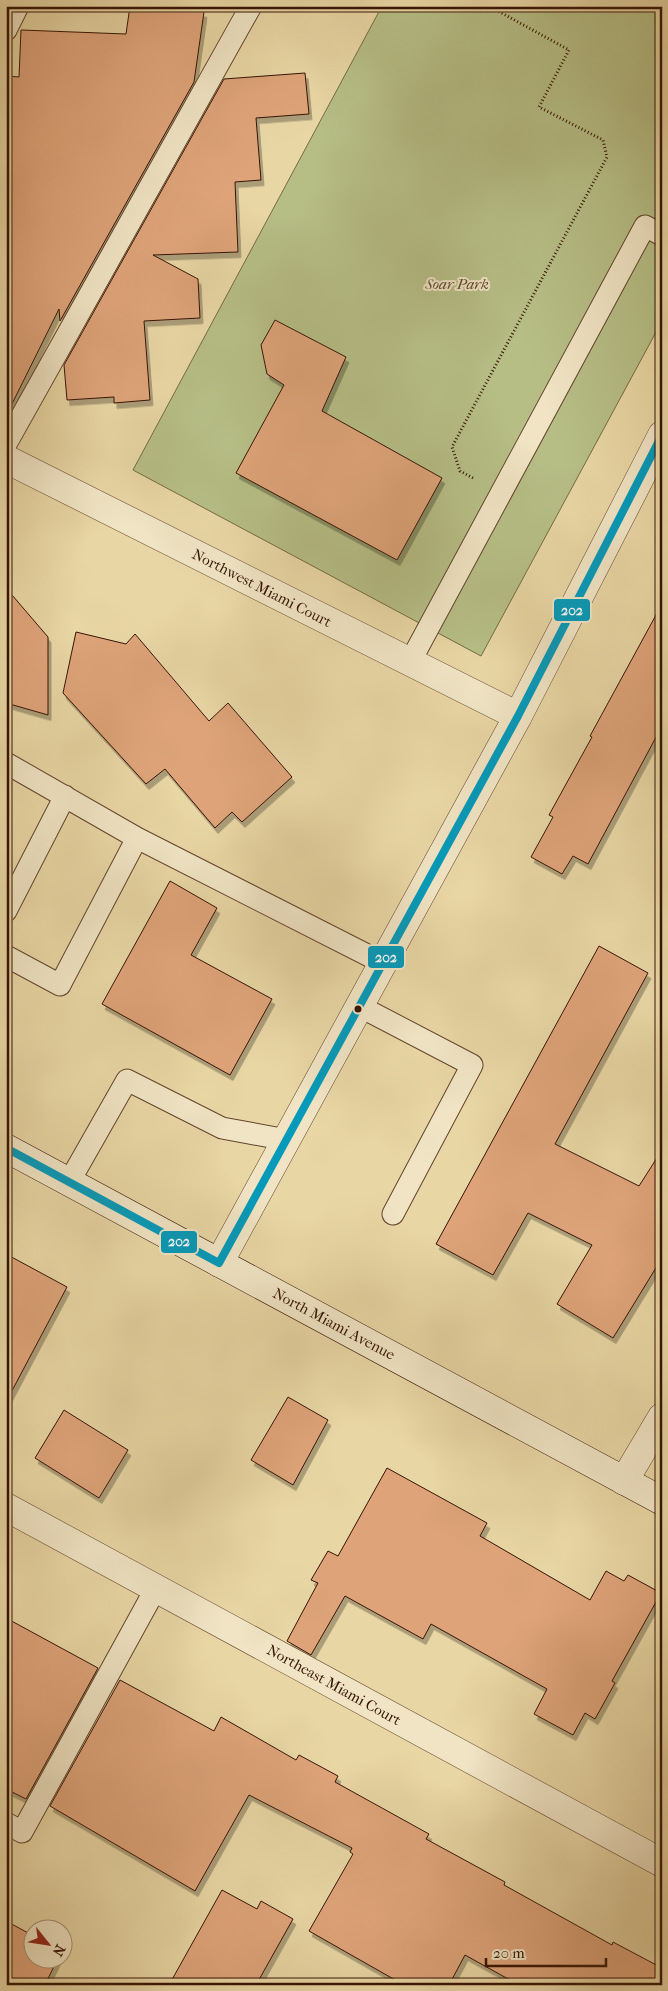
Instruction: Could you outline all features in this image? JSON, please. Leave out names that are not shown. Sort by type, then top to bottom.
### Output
[{"type":"street","points":[[219,1263],[518,716],[662,435]]},
{"type":"street","name":"Northwest Miami Court","points":[[6,459],[518,716]]},
{"type":"street","name":"North Miami Avenue","points":[[6,1148],[662,1501]]},
{"type":"street","points":[[624,1481],[662,1417]]},
{"type":"street","name":"Northeast Miami Court","points":[[6,1507],[662,1863]]},
{"type":"lane","points":[[6,30],[18,6]]},
{"type":"lane","points":[[6,444],[251,6]]},
{"type":"lane","points":[[410,662],[645,226],[662,235]]},
{"type":"lane","points":[[6,764],[137,838],[383,963]]},
{"type":"lane","points":[[6,911],[65,796]]},
{"type":"lane","points":[[6,956],[60,985],[137,838]]},
{"type":"lane","points":[[359,1006],[472,1065],[392,1214]]},
{"type":"lane","points":[[69,1182],[127,1080],[222,1128],[287,1140]]},
{"type":"lane","points":[[6,1823],[22,1832],[156,1588]]},
{"type":"path","points":[[475,479],[460,470],[452,447],[607,157],[603,140],[539,107],[569,50],[489,6]]},
{"type":"green space","name":"Soar Park","points":[[382,6],[662,6],[662,321],[481,656],[133,470]]},
{"type":"building","points":[[130,6],[163,6],[204,12],[194,82],[60,321],[59,309],[6,416],[6,76],[19,77],[21,30],[126,34]]},
{"type":"building","points":[[305,73],[309,114],[256,118],[261,180],[235,182],[238,252],[153,255],[198,279],[200,318],[144,321],[150,400],[114,403],[114,397],[67,400],[64,365],[224,79]]},
{"type":"building","points":[[275,320],[346,357],[322,411],[442,478],[397,560],[236,473],[284,385],[267,374],[261,345]]},
{"type":"building","points":[[6,588],[48,637],[48,715],[6,703]]},
{"type":"building","points":[[662,604],[662,726],[588,864],[573,856],[562,874],[531,857],[553,817],[549,815]]},
{"type":"building","points":[[76,632],[126,644],[135,634],[209,721],[228,703],[292,777],[242,822],[232,812],[215,828],[165,769],[146,784],[63,693]]},
{"type":"building","points":[[170,881],[217,908],[191,955],[272,999],[230,1075],[102,1004]]},
{"type":"building","points":[[599,946],[648,973],[555,1144],[639,1186],[662,1150],[662,1258],[613,1338],[557,1304],[592,1245],[528,1213],[493,1275],[436,1244]]},
{"type":"building","points":[[6,1254],[67,1287],[6,1402]]},
{"type":"building","points":[[288,1397],[328,1420],[293,1485],[251,1460]]},
{"type":"building","points":[[64,1410],[128,1450],[99,1498],[35,1458]]},
{"type":"building","points":[[387,1468],[487,1523],[480,1536],[590,1600],[606,1571],[624,1581],[628,1575],[661,1593],[612,1681],[615,1683],[595,1719],[585,1713],[573,1735],[534,1714],[547,1689],[431,1624],[423,1639],[345,1596],[311,1655],[287,1641],[318,1583],[311,1580],[328,1551],[338,1556]]},
{"type":"building","points":[[6,1618],[98,1668],[26,1799],[6,1789]]},
{"type":"building","points":[[120,1680],[214,1731],[221,1717],[296,1760],[299,1755],[338,1776],[335,1782],[429,1834],[426,1839],[505,1882],[504,1885],[612,1945],[613,1942],[662,1968],[662,1985],[519,1985],[465,1955],[449,1985],[404,1985],[309,1931],[353,1854],[350,1852],[352,1848],[249,1795],[195,1891],[50,1806]]},
{"type":"building","points":[[222,1890],[257,1909],[261,1901],[293,1919],[256,1985],[169,1985]]},
{"type":"building","points":[[6,1921],[22,1930],[22,1968],[53,1968],[45,1985],[6,1985]]},
{"type":"transit line","name":"202","points":[[6,1148],[219,1263],[518,716],[662,435]]}]
